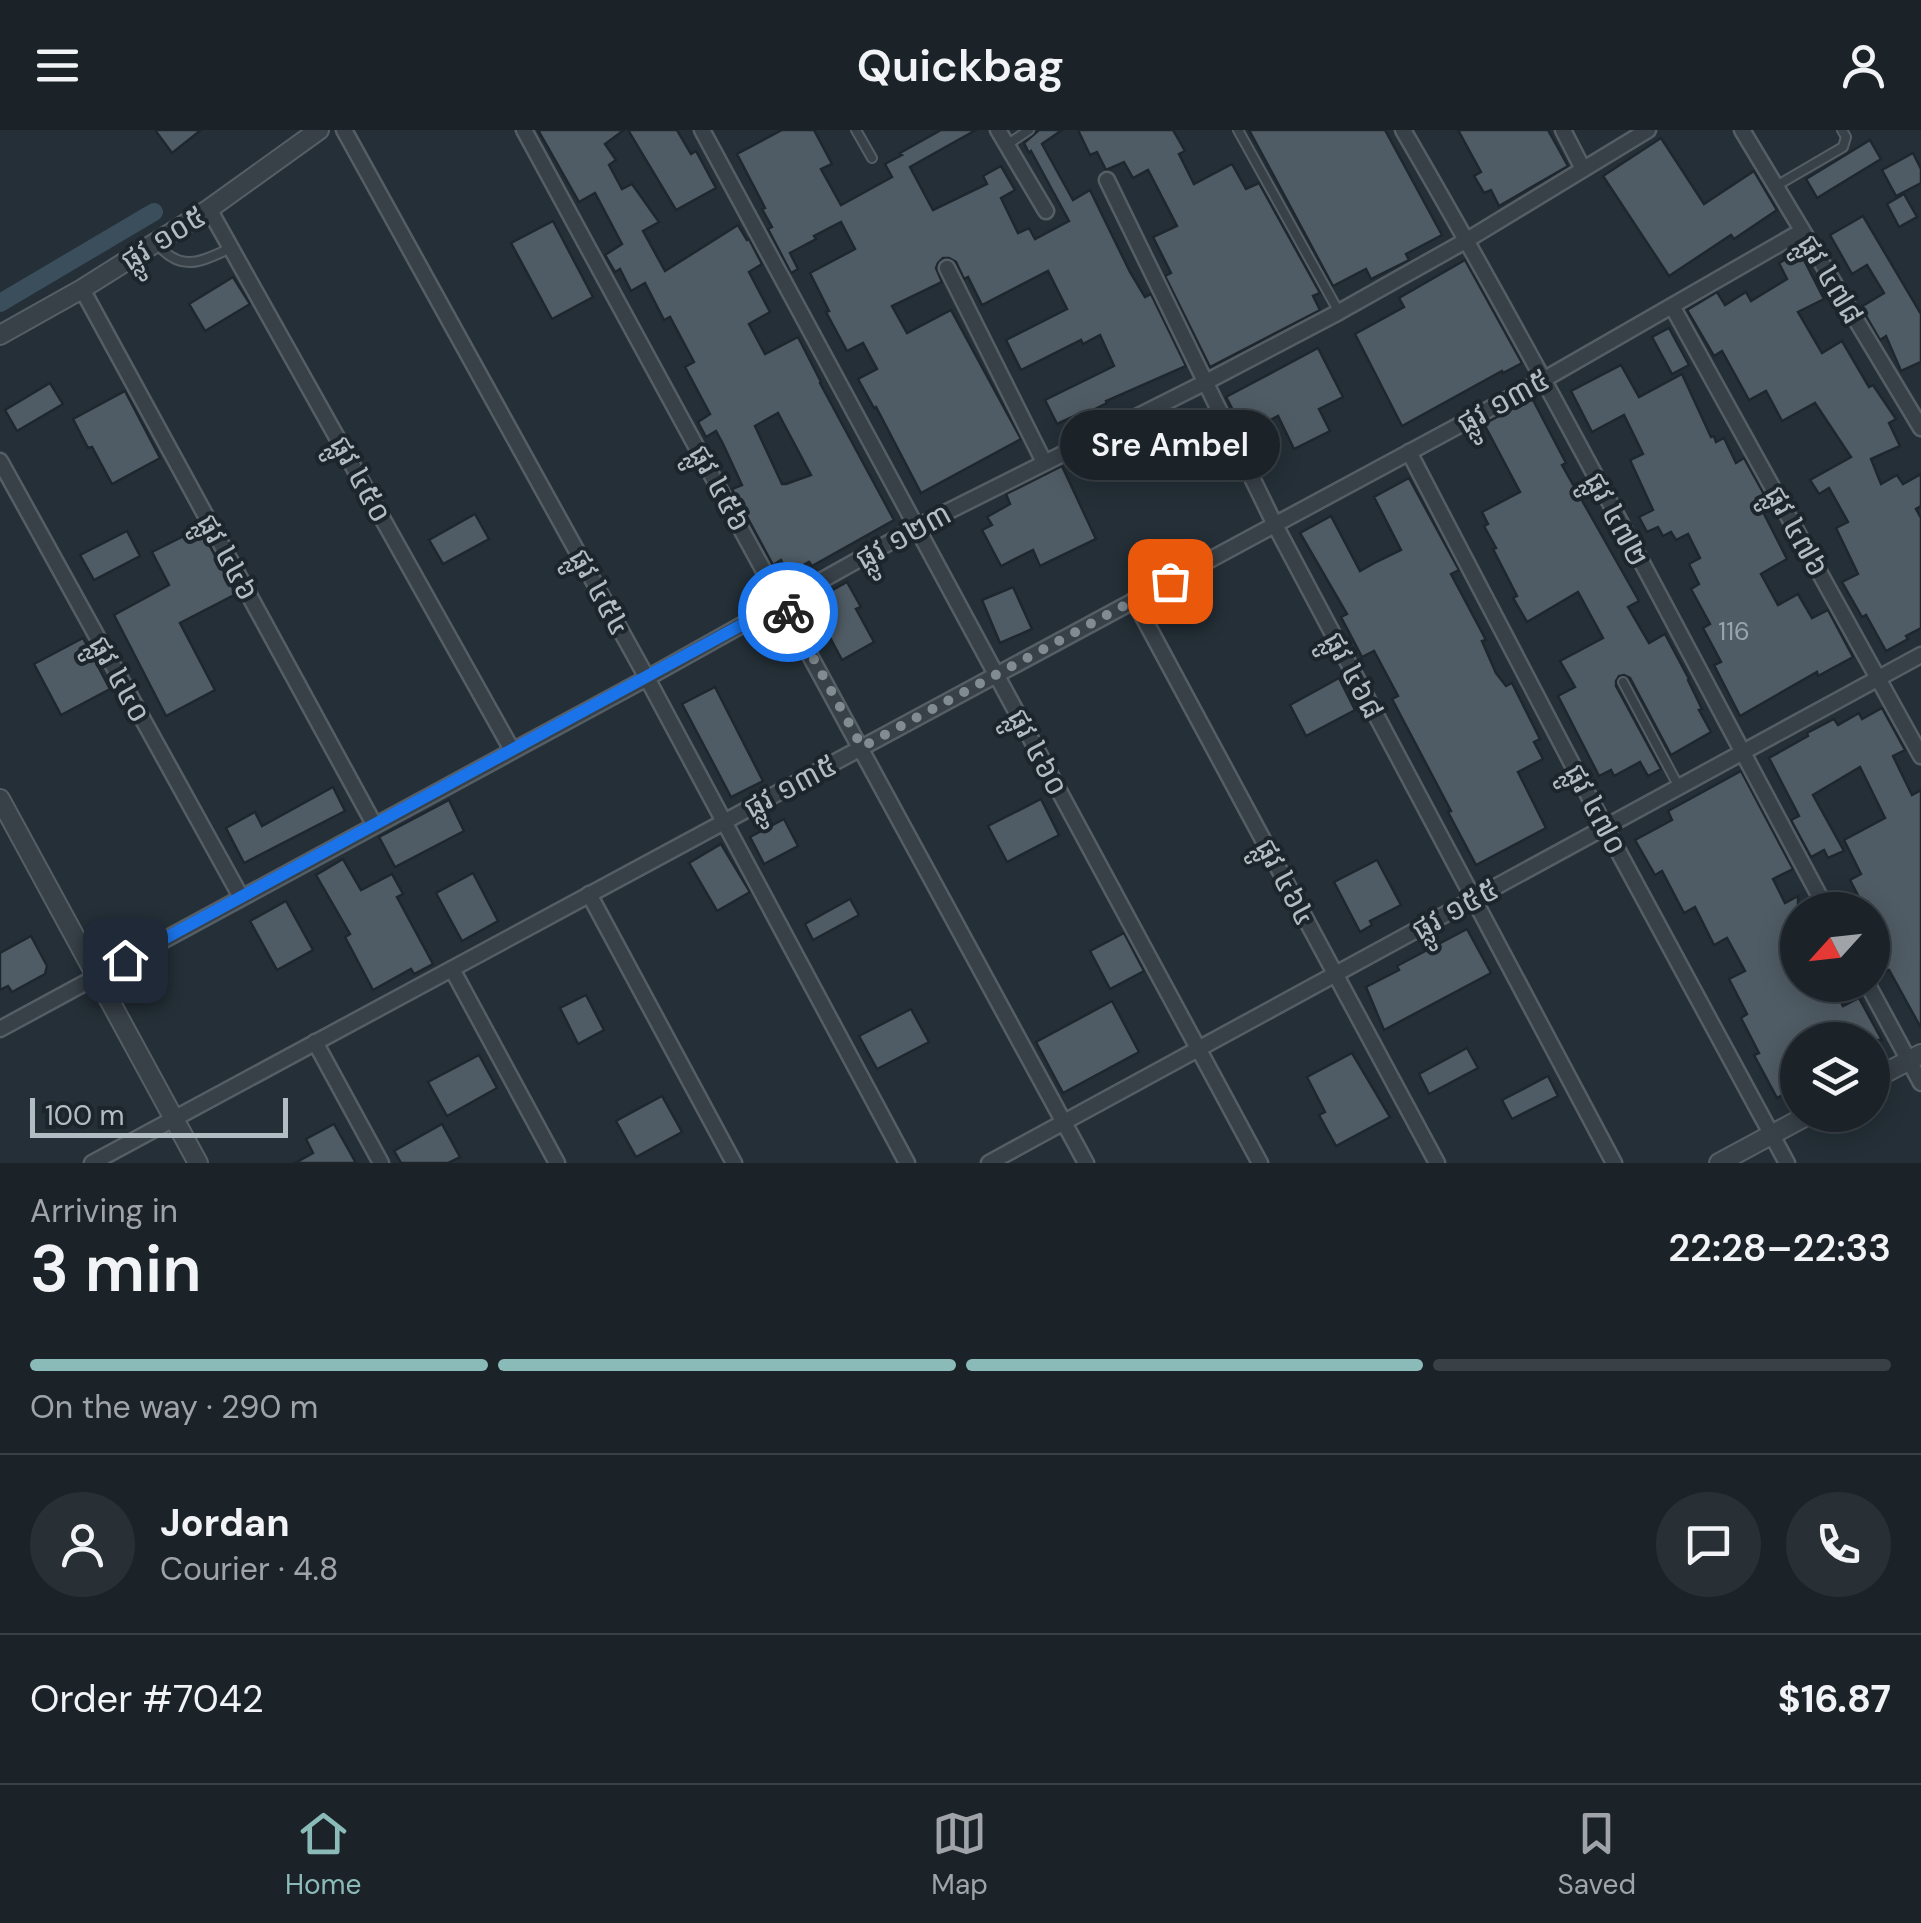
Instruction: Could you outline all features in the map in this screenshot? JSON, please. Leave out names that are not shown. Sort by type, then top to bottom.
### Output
[{"type":"street","name":"ផ្លូវ ១០៥","points":[[0,335],[209,209],[319,130]]},
{"type":"street","name":"ផ្លូវ ៤៥៤","points":[[344,130],[647,678],[907,1163]]},
{"type":"street","name":"ផ្លូវ ៤៥៦","points":[[524,130],[1086,1163]]},
{"type":"street","name":"ផ្លូវ ៤៦០","points":[[702,130],[1260,1163]]},
{"type":"street","points":[[998,130],[1046,211]]},
{"type":"street","name":"ផ្លូវ ៤៧២","points":[[1403,130],[1543,380],[1818,892]]},
{"type":"street","name":"ផ្លូវ ១២៣","points":[[0,1028],[647,678],[917,527],[1204,384],[1338,312],[1648,130]]},
{"type":"street","name":"ផ្លូវ ៤៧៨","points":[[1742,130],[1921,428]]},
{"type":"street","points":[[1568,132],[1583,169]]},
{"type":"street","name":"ផ្លូវ ៤៦៨","points":[[1107,180],[1275,524],[1614,1163]]},
{"type":"street","name":"ផ្លូវ ៤៥០","points":[[209,209],[512,750]]},
{"type":"street","name":"ផ្លូវ ១៣៥","points":[[92,1163],[1543,380],[1802,231]]},
{"type":"street","points":[[947,268],[1044,462]]},
{"type":"street","name":"ផ្លូវ ៤៤៦","points":[[82,289],[374,824]]},
{"type":"street","name":"ផ្លូវ ៤៧៦","points":[[1672,306],[1921,756]]},
{"type":"street","name":"ផ្លូវ ៤៧០","points":[[1409,452],[1787,1163]]},
{"type":"street","name":"ផ្លូវ ៤៤០","points":[[0,461],[241,897]]},
{"type":"street","name":"ផ្លូវ ៤៦៤","points":[[1134,600],[1437,1163]]},
{"type":"street","name":"ផ្លូវ ១៥៥","points":[[989,1163],[1921,655]]},
{"type":"street","points":[[0,799],[198,1163]]},
{"type":"street","points":[[590,894],[734,1163]]},
{"type":"street","points":[[452,969],[557,1163]]},
{"type":"street","points":[[1879,1002],[1915,1057],[1921,1083]]},
{"type":"street","points":[[316,1042],[381,1163]]},
{"type":"street","points":[[1890,1070],[1915,1057]]},
{"type":"street","points":[[1719,1163],[1780,1131]]},
{"type":"lane","points":[[856,130],[872,158]]},
{"type":"lane","points":[[1007,144],[1029,130]]},
{"type":"lane","points":[[1238,130],[1338,312]]},
{"type":"lane","points":[[1776,186],[1842,147],[1846,138],[1842,130]]},
{"type":"lane","points":[[156,242],[165,254],[187,262],[199,262],[231,248]]},
{"type":"lane","points":[[1623,682],[1679,787]]},
{"type":"building","points":[[155,130],[201,130],[172,153]]},
{"type":"building","points":[[538,130],[624,130],[605,144],[616,160],[609,165],[622,189],[632,184],[659,222],[643,231],[665,271],[738,225],[762,264],[749,272],[770,312],[749,324],[765,354],[798,337],[894,520],[812,566],[809,562],[788,574],[781,560],[773,565],[732,489],[742,485],[723,444],[716,431],[706,437],[698,422],[710,414],[685,367],[694,362],[670,317],[664,320],[645,283],[631,291],[620,269],[615,272],[605,255],[622,244],[595,193],[579,202]],"holes":[[[778,413],[811,475],[782,484],[755,426]]]},
{"type":"building","points":[[628,130],[677,130],[691,154],[696,151],[716,188],[676,210]]},
{"type":"building","points":[[782,130],[814,130],[832,164],[821,169],[841,205],[892,177],[885,164],[941,130],[976,130],[910,167],[933,210],[987,184],[983,176],[1001,166],[1015,190],[1001,198],[1018,233],[1029,228],[1035,239],[1069,221],[1024,143],[1039,130],[1062,130],[1042,144],[1073,200],[1090,190],[1130,272],[1145,297],[1151,294],[1186,366],[1057,424],[1045,400],[1114,366],[1100,335],[1083,344],[1081,340],[1021,370],[1006,340],[1067,309],[1048,271],[982,305],[956,262],[943,258],[936,268],[942,282],[892,306],[907,333],[951,310],[1021,439],[921,493],[858,379],[877,369],[863,343],[847,351],[810,273],[855,249],[841,222],[790,253],[798,269],[791,273],[768,229],[772,227],[762,209],[765,208],[737,154]]},
{"type":"building","points":[[1078,130],[1173,130],[1185,151],[1179,154],[1194,184],[1232,164],[1246,189],[1259,183],[1320,293],[1313,296],[1320,310],[1210,367],[1165,276],[1171,273],[1153,237],[1177,226],[1148,170],[1133,178],[1124,162],[1106,170],[1097,152],[1090,155]]},
{"type":"building","points":[[1249,130],[1385,130],[1442,235],[1406,254],[1409,260],[1371,279],[1366,269],[1333,286]]},
{"type":"building","points":[[1458,130],[1548,130],[1568,166],[1499,206],[1491,190],[1484,193],[1474,176],[1481,172]]},
{"type":"building","points":[[1661,138],[1704,204],[1754,171],[1777,210],[1669,276],[1603,176]]},
{"type":"building","points":[[1870,140],[1881,159],[1817,198],[1806,179]]},
{"type":"building","points":[[1913,153],[1921,169],[1921,183],[1896,196],[1882,170]]},
{"type":"building","points":[[1904,194],[1917,217],[1899,227],[1887,204]]},
{"type":"building","points":[[1863,216],[1921,314],[1921,362],[1901,371],[1886,336],[1880,340],[1861,307],[1884,293],[1867,265],[1852,274],[1830,235]]},
{"type":"building","points":[[553,221],[593,297],[552,319],[511,243]]},
{"type":"building","points":[[1800,252],[1824,299],[1798,312],[1822,353],[1842,341],[1869,387],[1873,385],[1896,419],[1889,423],[1900,446],[1871,459],[1881,484],[1897,475],[1903,484],[1921,474],[1921,506],[1916,509],[1921,518],[1921,628],[1886,651],[1842,582],[1858,574],[1836,528],[1848,522],[1829,488],[1819,494],[1810,480],[1851,457],[1815,403],[1782,421],[1766,391],[1749,400],[1722,351],[1714,356],[1687,310],[1717,292],[1725,305],[1746,292],[1751,301],[1787,279],[1779,263]]},
{"type":"building","points":[[1465,260],[1522,363],[1402,426],[1355,334],[1404,307],[1399,298]]},
{"type":"building","points":[[233,277],[250,304],[205,331],[189,304]]},
{"type":"building","points":[[1669,328],[1689,365],[1672,374],[1652,337]]},
{"type":"building","points":[[1318,348],[1343,397],[1319,409],[1330,431],[1294,449],[1278,416],[1245,433],[1226,397]]},
{"type":"building","points":[[1621,365],[1639,397],[1682,374],[1711,437],[1716,442],[1724,438],[1736,463],[1744,458],[1765,496],[1757,500],[1787,559],[1761,574],[1778,605],[1798,594],[1812,618],[1828,610],[1853,657],[1818,676],[1817,672],[1740,716],[1714,665],[1721,662],[1703,628],[1710,624],[1691,589],[1699,584],[1689,564],[1700,558],[1688,534],[1676,540],[1671,532],[1663,536],[1658,527],[1647,532],[1639,517],[1653,510],[1630,460],[1643,454],[1624,415],[1592,432],[1571,391]]},
{"type":"building","points":[[50,383],[63,404],[17,431],[5,410]]},
{"type":"building","points":[[125,391],[160,458],[112,484],[73,419]]},
{"type":"building","points":[[1532,398],[1566,463],[1562,465],[1639,601],[1628,607],[1649,643],[1665,634],[1711,732],[1671,755],[1630,678],[1619,676],[1616,686],[1661,769],[1648,776],[1640,762],[1614,776],[1611,770],[1599,776],[1558,696],[1575,687],[1560,661],[1603,638],[1578,592],[1527,622],[1484,526],[1488,524],[1482,512],[1520,492],[1484,424]]},
{"type":"building","points":[[1062,466],[1096,539],[1040,566],[1033,550],[1001,566],[982,530],[992,525],[987,517],[1010,504],[1006,494]]},
{"type":"building","points":[[1409,478],[1459,570],[1451,574],[1486,640],[1482,641],[1496,673],[1506,686],[1512,683],[1540,739],[1534,742],[1543,759],[1518,772],[1546,828],[1476,865],[1392,699],[1398,696],[1374,651],[1362,657],[1341,617],[1347,614],[1300,533],[1331,516],[1360,571],[1401,550],[1374,497]]},
{"type":"building","points":[[475,514],[489,539],[443,564],[429,540]]},
{"type":"building","points":[[200,528],[236,594],[180,623],[215,690],[166,716],[114,615],[169,585],[152,552]]},
{"type":"building","points":[[127,531],[140,556],[94,580],[80,555]]},
{"type":"building","points":[[847,582],[874,642],[842,660],[811,602]]},
{"type":"building","points":[[1013,587],[1032,629],[1000,643],[982,600]]},
{"type":"building","points":[[83,638],[110,689],[61,715],[34,664]]},
{"type":"building","points":[[1339,678],[1355,710],[1306,736],[1290,705]]},
{"type":"building","points":[[715,687],[763,781],[731,797],[682,704]]},
{"type":"building","points":[[1882,708],[1905,750],[1893,756],[1912,795],[1921,790],[1921,1028],[1890,972],[1890,892],[1856,892],[1850,880],[1861,874],[1844,840],[1885,818],[1860,767],[1813,795],[1844,851],[1828,858],[1824,850],[1811,857],[1791,820],[1799,816],[1769,758],[1834,719],[1838,725],[1859,713],[1862,719]]},
{"type":"building","points":[[1741,771],[1793,869],[1773,879],[1780,893],[1780,1002],[1841,1002],[1843,1006],[1861,1002],[1872,1022],[1780,1022],[1777,1098],[1754,1055],[1759,1053],[1741,1018],[1747,1014],[1729,979],[1745,971],[1727,938],[1714,945],[1695,907],[1684,913],[1662,871],[1655,875],[1635,840],[1672,820],[1668,811]]},
{"type":"building","points":[[333,787],[345,811],[244,863],[226,828],[255,812],[262,826]]},
{"type":"building","points":[[1041,799],[1059,835],[1007,862],[988,826]]},
{"type":"building","points":[[449,800],[464,831],[395,867],[379,837]]},
{"type":"building","points":[[784,819],[798,846],[764,864],[750,837]]},
{"type":"building","points":[[721,844],[750,892],[717,911],[689,863]]},
{"type":"building","points":[[343,859],[361,890],[392,874],[403,894],[397,897],[433,964],[414,974],[411,969],[373,990],[345,937],[350,934],[316,875]]},
{"type":"building","points":[[1377,860],[1401,905],[1370,921],[1372,925],[1360,932],[1334,882]]},
{"type":"building","points":[[473,873],[498,921],[462,941],[436,893]]},
{"type":"building","points":[[850,899],[859,915],[813,940],[805,924]]},
{"type":"building","points":[[286,901],[313,950],[277,970],[250,921]]},
{"type":"building","points":[[1467,929],[1491,973],[1384,1030],[1366,987]]},
{"type":"building","points":[[1124,933],[1144,971],[1110,989],[1090,951]]},
{"type":"building","points":[[31,936],[47,966],[45,974],[12,992],[8,986],[0,990],[0,953]]},
{"type":"building","points":[[586,995],[604,1030],[578,1044],[560,1008]]},
{"type":"building","points":[[1112,1001],[1139,1052],[1063,1093],[1036,1042]]},
{"type":"building","points":[[911,1009],[929,1042],[877,1069],[859,1036]]},
{"type":"building","points":[[1467,1048],[1478,1068],[1429,1094],[1419,1074]]},
{"type":"building","points":[[1352,1053],[1390,1117],[1336,1146],[1319,1115],[1325,1112],[1307,1077]]},
{"type":"building","points":[[479,1055],[497,1088],[447,1116],[428,1082]]},
{"type":"building","points":[[1548,1076],[1558,1096],[1512,1119],[1502,1100]]},
{"type":"building","points":[[662,1096],[682,1132],[636,1157],[616,1121]]},
{"type":"building","points":[[334,1124],[356,1163],[295,1163],[313,1153],[306,1139]]},
{"type":"building","points":[[442,1124],[460,1157],[448,1163],[401,1163],[394,1151]]},
{"type":"waterway","points":[[0,303],[154,212]]},
{"type":"way so far","points":[[788,612],[862,747],[1170,581]]},
{"type":"place","name":"Sre Ambel","points":[[1170,581]]},
{"type":"route","points":[[125,960],[782,603],[788,612]]}]
